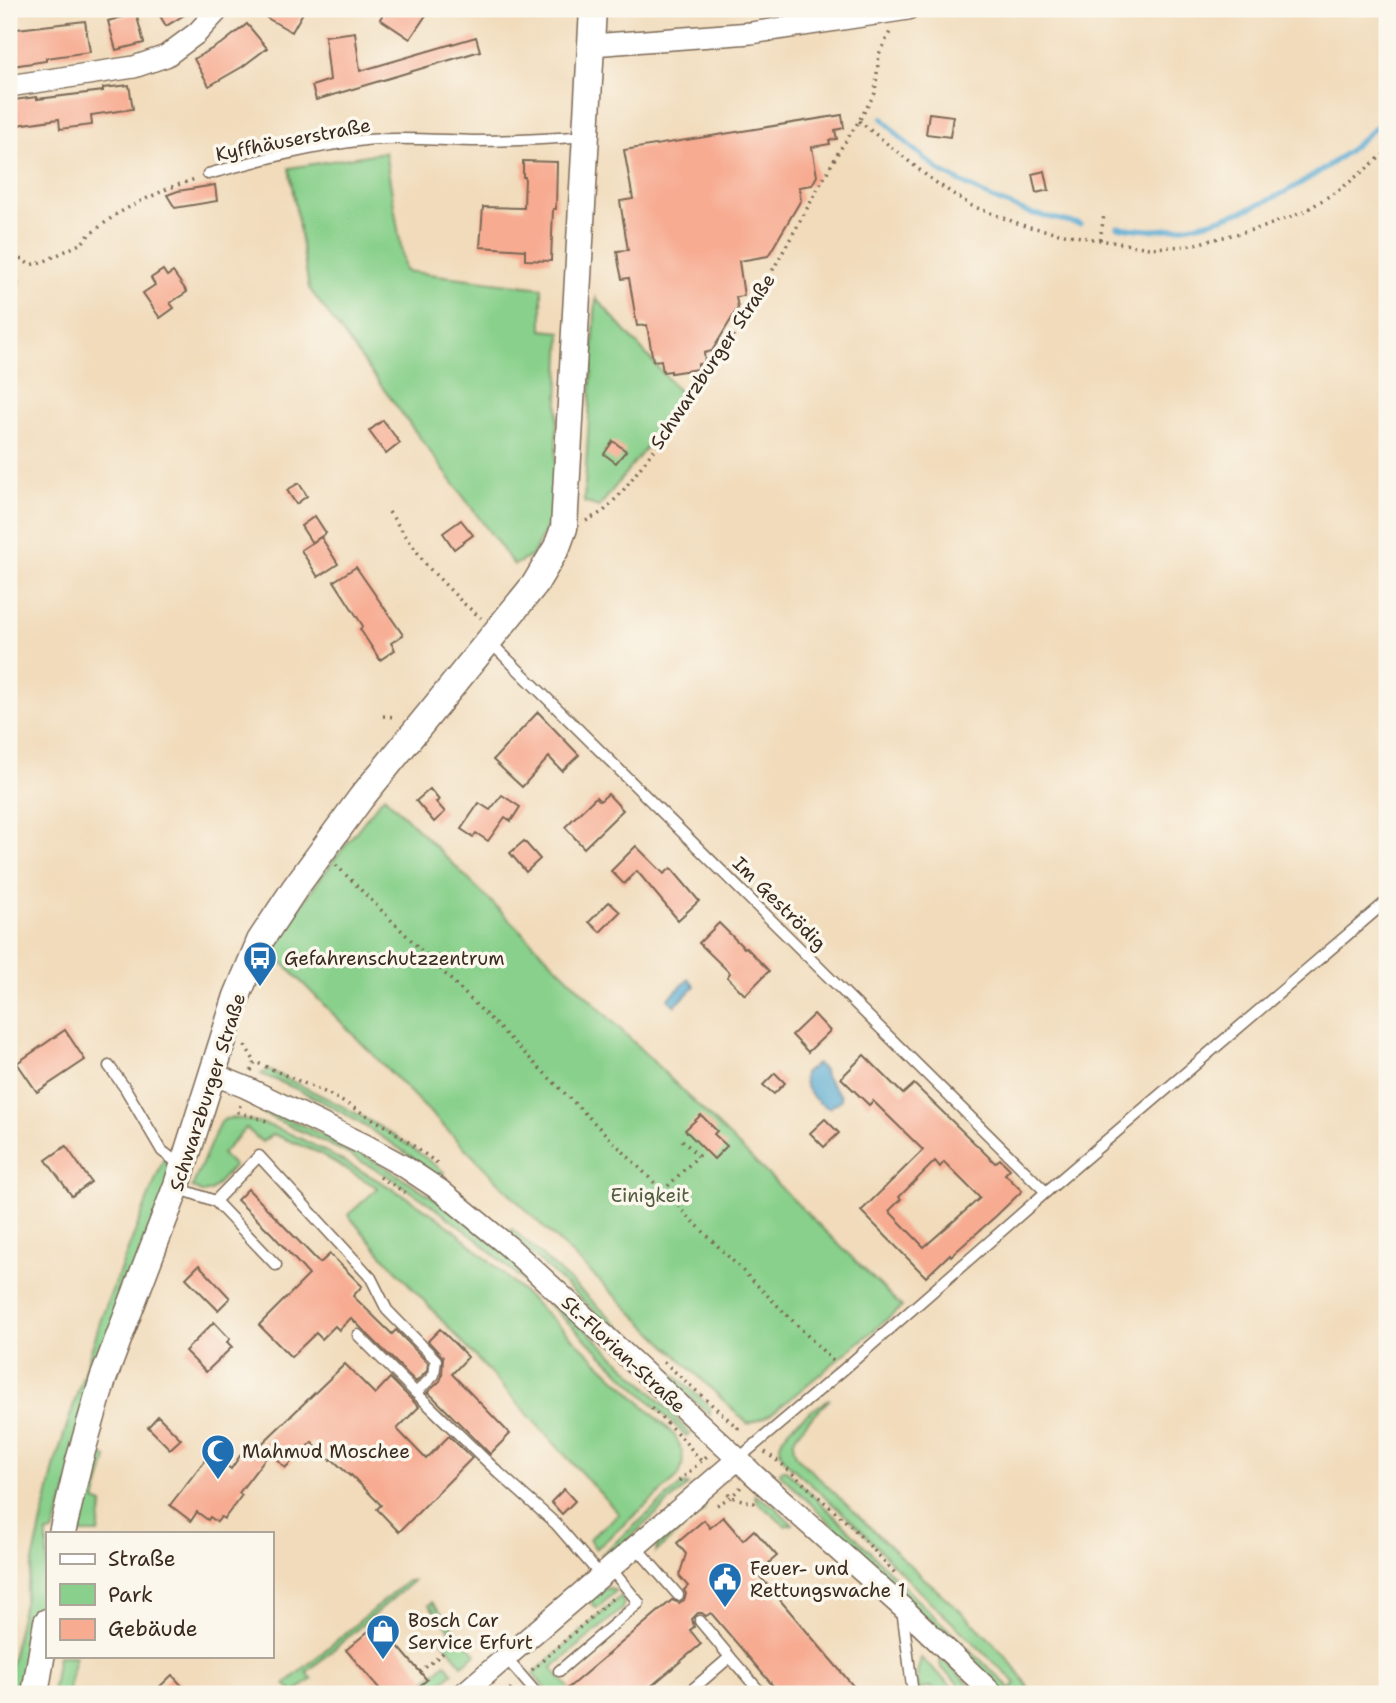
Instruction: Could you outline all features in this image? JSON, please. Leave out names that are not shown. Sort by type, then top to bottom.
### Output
[{"type":"street","points":[[9,86],[134,67],[166,56],[197,33],[219,9]]},
{"type":"street","name":"Schwarzburger Straße","points":[[62,1532],[103,1379],[180,1176],[237,996],[260,941],[361,798],[535,584],[557,547],[564,528],[587,136],[605,44],[593,9]]},
{"type":"street","points":[[605,44],[751,33],[901,10]]},
{"type":"street","name":"St.-Florian-Straße","points":[[213,1074],[365,1144],[441,1191],[746,1452],[754,1475],[902,1607],[993,1694]]},
{"type":"street","points":[[463,1694],[746,1452]]},
{"type":"street","points":[[35,1694],[46,1628]]},
{"type":"lane","name":"Kyffhäuserstraße","points":[[208,174],[271,157],[365,140],[538,140],[587,136]]},
{"type":"lane","name":"Im Geströdig","points":[[492,635],[1046,1192]]},
{"type":"lane","points":[[746,1452],[1387,901]]},
{"type":"lane","points":[[109,1066],[180,1176],[186,1191],[215,1201],[276,1265]]},
{"type":"lane","points":[[215,1201],[259,1156],[371,1278],[387,1310],[436,1360],[434,1375],[416,1393]]},
{"type":"lane","points":[[358,1335],[499,1473],[606,1573],[626,1587],[639,1602],[559,1671]]},
{"type":"lane","points":[[636,1547],[678,1595]]},
{"type":"lane","points":[[902,1607],[914,1694]]},
{"type":"lane","points":[[701,1622],[762,1694]]},
{"type":"lane","points":[[687,1694],[730,1657]]},
{"type":"lane","points":[[506,1658],[537,1694]]},
{"type":"path","name":"Schwarzburger Straße","points":[[564,528],[591,519],[604,511],[622,492],[680,415],[750,311],[839,151],[875,93],[879,54],[901,10]]},
{"type":"path","points":[[859,121],[932,180],[972,206],[1025,226],[1149,248],[1187,246],[1264,227],[1305,211],[1342,188],[1387,152]]},
{"type":"path","name":"Kyffhäuserstraße","points":[[9,250],[30,265],[43,262],[82,243],[89,234],[115,215],[137,203],[208,174]]},
{"type":"path","points":[[1100,240],[1104,215]]},
{"type":"path","points":[[389,512],[427,566],[492,635]]},
{"type":"path","points":[[320,854],[333,862],[843,1370]]},
{"type":"path","points":[[238,1112],[273,1123]]},
{"type":"path","points":[[663,1192],[698,1156],[680,1138]]},
{"type":"path","points":[[374,1174],[415,1199]]},
{"type":"path","points":[[645,1401],[681,1437],[731,1497],[754,1503],[764,1512]]},
{"type":"path","points":[[738,1428],[746,1452],[783,1465],[851,1526],[904,1581]]},
{"type":"path","points":[[708,1510],[731,1497],[754,1475]]},
{"type":"path","points":[[503,1694],[626,1587]]},
{"type":"path","points":[[421,1672],[443,1652]]},
{"type":"green space","points":[[385,152],[405,271],[542,288],[542,330],[561,332],[553,515],[532,556],[514,565],[309,288],[289,168]]},
{"type":"green space","points":[[9,261],[20,281],[9,293]]},
{"type":"green space","points":[[596,298],[685,398],[599,507],[584,502]]},
{"type":"green space","name":"Einigkeit","points":[[384,796],[902,1307],[770,1415],[748,1424],[530,1214],[273,953],[311,892]]},
{"type":"green space","points":[[268,1070],[380,1127],[444,1172],[440,1178],[352,1118],[261,1074]]},
{"type":"green space","points":[[261,1108],[320,1133],[377,1162],[457,1215],[506,1256],[621,1362],[690,1435],[686,1436],[479,1241],[386,1175],[339,1149],[262,1113]]},
{"type":"green space","points":[[233,1118],[274,1127],[300,1138],[388,1186],[448,1226],[482,1254],[675,1436],[682,1456],[678,1477],[596,1549],[589,1539],[619,1514],[348,1215],[378,1188],[317,1152],[273,1134],[262,1142],[246,1128],[222,1154],[234,1166],[211,1191],[203,1193],[192,1187],[219,1124],[225,1119]]},
{"type":"green space","points":[[164,1158],[173,1170],[53,1532],[46,1532],[46,1572],[25,1694],[9,1694],[9,1675],[17,1634],[55,1463],[102,1316]]},
{"type":"green space","points":[[512,1229],[710,1407],[710,1415],[508,1233]]},
{"type":"green space","points":[[830,1399],[796,1435],[793,1444],[797,1457],[994,1644],[1032,1694],[1006,1694],[779,1473],[786,1470],[1011,1689],[1016,1683],[919,1591],[855,1524],[783,1458],[780,1448],[785,1434],[799,1420]]},
{"type":"green space","points":[[98,1451],[107,1458],[95,1501],[103,1504],[98,1532],[80,1532]]},
{"type":"green space","points":[[682,1484],[688,1485],[613,1553],[602,1554]]},
{"type":"green space","points":[[755,1495],[775,1507],[792,1524],[785,1526],[756,1501]]},
{"type":"green space","points":[[704,1505],[704,1510],[656,1552],[657,1545]]},
{"type":"green space","points":[[407,1581],[413,1581],[307,1672],[312,1679],[298,1690],[302,1694],[295,1694],[285,1684]]},
{"type":"green space","points":[[610,1588],[616,1591],[597,1608],[588,1600],[600,1590]]},
{"type":"green space","points":[[621,1596],[624,1602],[622,1609],[552,1668],[569,1688],[561,1694],[550,1694],[533,1674]]},
{"type":"green space","points":[[432,1602],[476,1654],[462,1665],[441,1639],[451,1631],[429,1605]]},
{"type":"green space","points":[[58,1658],[75,1658],[68,1694],[52,1694]]},
{"type":"green space","points":[[921,1658],[960,1694],[934,1694],[932,1687],[919,1690],[917,1673]]},
{"type":"green space","points":[[942,1659],[980,1694],[969,1694],[941,1668]]},
{"type":"green space","points":[[446,1663],[453,1673],[428,1694],[410,1694]]},
{"type":"water","points":[[689,979],[695,986],[675,1006],[668,999]]},
{"type":"water","points":[[817,1064],[841,1096],[841,1100],[829,1108],[815,1099],[805,1084],[804,1073]]},
{"type":"building","points":[[156,9],[194,9],[166,26]]},
{"type":"building","points":[[273,9],[305,9],[292,32],[267,18]]},
{"type":"building","points":[[386,9],[416,9],[426,15],[410,39],[380,19]]},
{"type":"building","points":[[136,13],[144,43],[116,50],[108,21]]},
{"type":"building","points":[[85,21],[90,52],[12,66],[9,30]]},
{"type":"building","points":[[247,24],[267,48],[242,67],[209,86],[194,59],[224,42]]},
{"type":"building","points":[[355,32],[360,71],[476,37],[480,51],[316,100],[312,86],[330,80],[325,36]]},
{"type":"building","points":[[129,85],[133,109],[91,115],[92,125],[60,129],[59,119],[17,125],[13,100],[103,91],[103,88]]},
{"type":"building","points":[[929,113],[953,116],[950,137],[926,134]]},
{"type":"building","points":[[842,115],[844,128],[835,130],[837,139],[829,140],[830,144],[812,147],[817,176],[812,185],[799,187],[801,200],[768,256],[739,261],[744,296],[736,297],[738,308],[712,351],[704,353],[705,363],[698,364],[698,369],[663,372],[661,360],[653,361],[647,325],[637,326],[629,278],[622,279],[619,265],[617,251],[628,250],[620,201],[633,199],[624,150]]},
{"type":"building","points":[[523,161],[557,162],[551,261],[525,260],[525,250],[480,247],[483,207],[524,208]]},
{"type":"building","points":[[1045,171],[1049,190],[1036,193],[1032,174]]},
{"type":"building","points":[[215,185],[217,201],[175,208],[167,195],[178,191]]},
{"type":"building","points":[[163,270],[167,276],[173,272],[187,292],[170,303],[174,308],[160,318],[143,293],[155,285],[151,278]]},
{"type":"building","points":[[383,420],[400,443],[386,454],[369,431]]},
{"type":"building","points":[[613,441],[626,451],[616,463],[604,454]]},
{"type":"building","points":[[299,483],[307,496],[296,504],[287,490]]},
{"type":"building","points":[[315,516],[326,533],[312,543],[301,526]]},
{"type":"building","points":[[461,520],[473,535],[454,549],[443,533]]},
{"type":"building","points":[[321,537],[338,564],[318,577],[301,550]]},
{"type":"building","points":[[356,567],[403,635],[391,643],[395,650],[380,660],[360,629],[363,626],[334,581]]},
{"type":"building","points":[[538,712],[579,755],[562,771],[549,757],[522,787],[493,760]]},
{"type":"building","points":[[430,789],[445,812],[434,822],[416,801]]},
{"type":"building","points":[[608,794],[623,810],[584,848],[565,827],[596,797],[600,801]]},
{"type":"building","points":[[502,795],[520,807],[511,821],[505,817],[488,841],[476,833],[473,837],[461,829],[479,803],[490,810]]},
{"type":"building","points":[[524,841],[540,859],[526,872],[510,853]]},
{"type":"building","points":[[636,846],[664,874],[671,868],[699,901],[678,920],[637,871],[624,884],[611,871]]},
{"type":"building","points":[[609,902],[620,912],[600,932],[589,922]]},
{"type":"building","points":[[719,923],[769,971],[745,995],[727,977],[730,973],[699,943]]},
{"type":"building","points":[[814,1014],[830,1031],[808,1052],[792,1035]]},
{"type":"building","points":[[65,1030],[85,1060],[37,1092],[17,1063]]},
{"type":"building","points":[[864,1055],[903,1094],[914,1084],[995,1163],[1000,1159],[1010,1169],[1005,1174],[1022,1191],[926,1277],[861,1211],[923,1150],[873,1101],[869,1105],[841,1078]],"holes":[[[935,1161],[940,1167],[944,1162],[980,1198],[924,1247],[889,1211],[901,1199],[899,1197]]]},
{"type":"building","points":[[775,1073],[785,1083],[774,1094],[763,1085]]},
{"type":"building","points":[[701,1115],[717,1131],[714,1134],[727,1146],[714,1159],[685,1130]]},
{"type":"building","points":[[825,1119],[839,1133],[824,1147],[810,1133]]},
{"type":"building","points":[[66,1146],[91,1182],[72,1196],[46,1160]]},
{"type":"building","points":[[248,1189],[320,1263],[330,1254],[362,1286],[353,1296],[392,1334],[396,1330],[428,1363],[427,1371],[416,1382],[351,1318],[339,1330],[335,1326],[322,1339],[316,1333],[291,1357],[259,1325],[309,1275],[237,1200]]},
{"type":"building","points":[[199,1265],[230,1298],[218,1310],[186,1278]]},
{"type":"building","points":[[214,1322],[230,1339],[227,1342],[232,1347],[206,1372],[185,1351]]},
{"type":"building","points":[[440,1329],[468,1357],[452,1374],[510,1434],[490,1454],[427,1393],[442,1376],[443,1357],[428,1341]]},
{"type":"building","points":[[345,1364],[375,1394],[390,1378],[419,1407],[397,1429],[426,1459],[449,1436],[472,1458],[399,1532],[377,1509],[381,1505],[312,1442],[285,1468],[270,1452],[239,1493],[242,1495],[224,1519],[221,1517],[217,1522],[210,1517],[208,1520],[197,1512],[191,1521],[170,1505],[205,1460],[212,1465],[217,1458],[231,1469],[242,1453],[248,1457]]},
{"type":"building","points":[[158,1416],[181,1439],[170,1449],[148,1427]]},
{"type":"building","points":[[564,1489],[575,1501],[562,1514],[551,1502]]},
{"type":"building","name":"Feuer- und Rettungswache 1","points":[[723,1517],[743,1540],[754,1530],[777,1556],[757,1573],[860,1694],[780,1694],[711,1613],[706,1616],[698,1613],[692,1619],[694,1627],[690,1630],[701,1644],[642,1694],[561,1694],[672,1600],[679,1603],[684,1600],[684,1590],[688,1586],[679,1576],[686,1554],[677,1543],[704,1520],[710,1528]]},
{"type":"building","name":"Bosch Car Service Erfurt","points":[[378,1623],[427,1680],[410,1694],[384,1694],[346,1650]]},
{"type":"building","points":[[172,1675],[184,1688],[177,1694],[152,1694]]},
{"type":"waterway","points":[[787,9],[792,14]]},
{"type":"waterway","points":[[1117,227],[1154,230],[1180,228],[1256,206],[1326,167],[1387,117]]},
{"type":"waterway","points":[[882,118],[905,142],[940,171],[991,198],[1029,213],[1080,224]]},
{"type":"place","name":"Gefahrenschutzzentrum","points":[[260,988]]},
{"type":"place","name":"Mahmud Moschee","points":[[218,1481]]},
{"type":"place","name":"Feuer- und Rettungswache 1","points":[[725,1609]]},
{"type":"place","name":"Bosch Car Service Erfurt","points":[[383,1661]]}]
